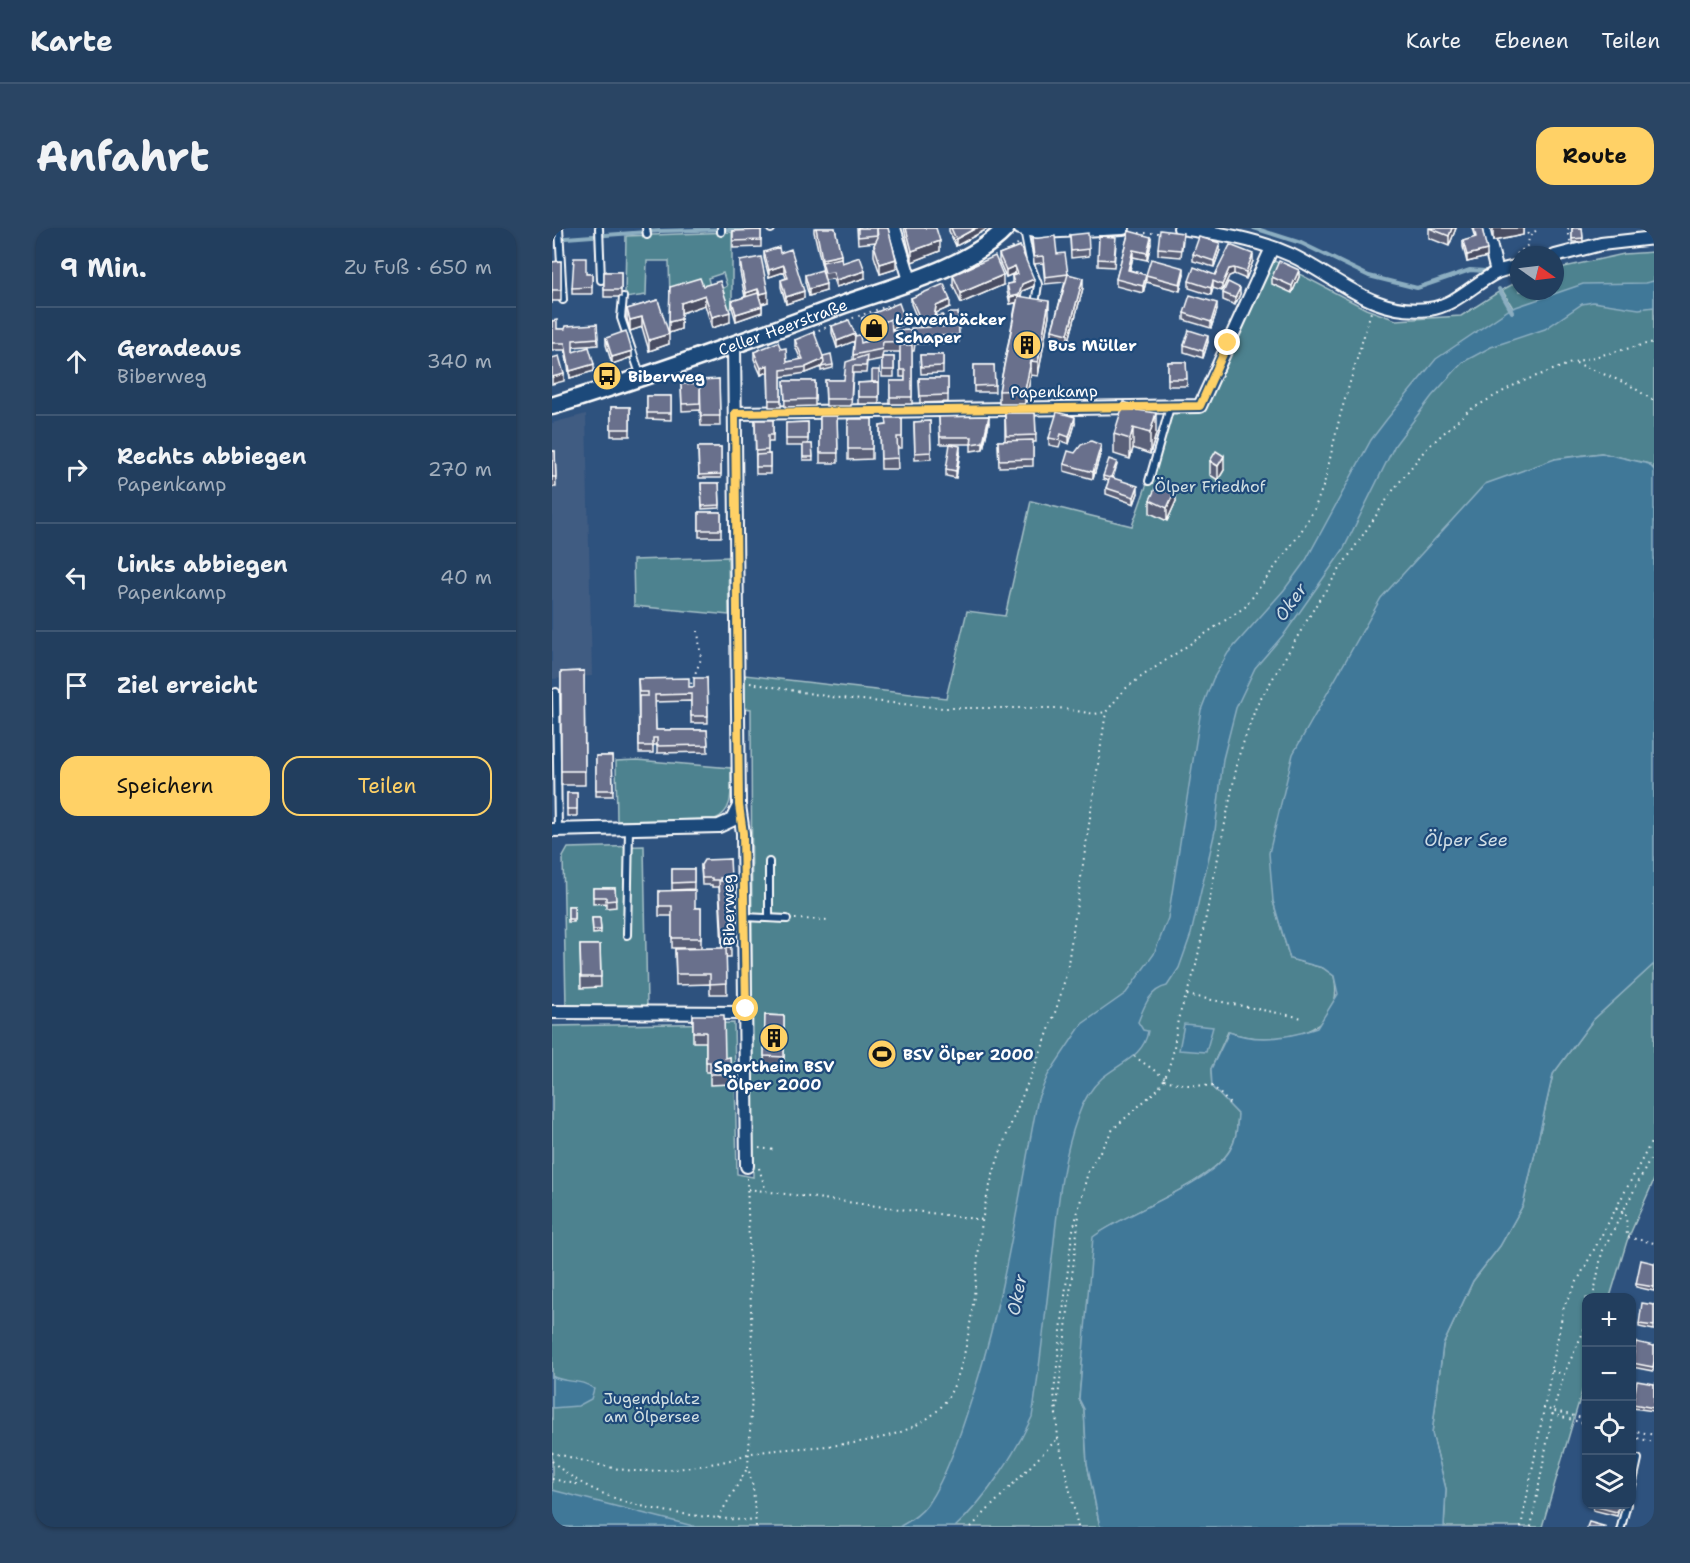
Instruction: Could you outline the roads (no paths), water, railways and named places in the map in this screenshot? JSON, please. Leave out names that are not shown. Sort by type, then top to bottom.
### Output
[{"type":"main road","name":"Celler Heerstraße","points":[[552,406],[734,345],[910,280],[962,259],[995,240],[1006,228]]},
{"type":"street","points":[[894,228],[910,280]]},
{"type":"street","points":[[1022,229],[1040,232],[1123,228]]},
{"type":"street","points":[[1180,228],[1229,235],[1272,248],[1310,266],[1359,297],[1375,304],[1417,310],[1441,306],[1497,272],[1510,268]]},
{"type":"street","points":[[1486,228],[1497,272]]},
{"type":"street","points":[[1564,254],[1601,244],[1654,238]]},
{"type":"street","name":"Papenkamp","points":[[735,413],[1200,406],[1272,248]]},
{"type":"street","name":"Biberweg","points":[[734,345],[739,805],[743,833],[747,1166]]},
{"type":"street","points":[[555,830],[719,826],[732,820],[739,805]]},
{"type":"street","points":[[552,1012],[746,1013]]},
{"type":"lane","points":[[599,228],[602,280]]},
{"type":"lane","points":[[555,229],[560,243],[563,300]]},
{"type":"lane","points":[[1022,229],[1038,284],[1034,312]]},
{"type":"lane","points":[[623,297],[621,318],[642,377]]},
{"type":"lane","points":[[1149,481],[1170,406]]},
{"type":"lane","points":[[555,830],[556,692]]},
{"type":"lane","points":[[627,934],[628,829]]},
{"type":"lane","points":[[769,862],[769,918]]},
{"type":"lane","points":[[744,917],[787,919]]},
{"type":"lane","points":[[1636,1468],[1638,1459]]},
{"type":"lane","points":[[1621,1527],[1626,1509]]},
{"type":"water","name":"Oker","points":[[1654,281],[1654,307],[1639,309],[1593,302],[1582,304],[1545,329],[1491,347],[1463,362],[1432,396],[1395,445],[1343,550],[1285,633],[1255,668],[1236,708],[1223,759],[1215,831],[1191,934],[1179,968],[1167,986],[1151,995],[1145,1005],[1138,1022],[1143,1030],[1148,1031],[1142,1047],[1094,1086],[1082,1105],[1073,1132],[1064,1165],[1059,1199],[1032,1417],[998,1476],[977,1504],[955,1527],[899,1527],[911,1520],[927,1505],[941,1481],[966,1417],[992,1329],[1038,1098],[1048,1075],[1082,1024],[1126,993],[1154,954],[1168,918],[1201,710],[1213,679],[1228,653],[1284,590],[1306,560],[1371,440],[1436,359],[1510,309],[1536,300],[1564,300],[1564,291],[1583,284]]},
{"type":"water","name":"Ölper See","points":[[1602,453],[1649,464],[1654,470],[1654,964],[1593,1020],[1553,1074],[1523,1205],[1500,1246],[1473,1281],[1443,1345],[1432,1433],[1446,1489],[1444,1527],[1100,1527],[1087,1463],[1084,1409],[1079,1399],[1093,1237],[1205,1175],[1220,1163],[1230,1150],[1237,1128],[1238,1114],[1212,1087],[1211,1069],[1229,1032],[1251,1037],[1273,1038],[1317,1028],[1338,994],[1334,976],[1323,968],[1290,959],[1273,901],[1269,853],[1293,754],[1381,598],[1485,484],[1555,459]]},
{"type":"water","points":[[1184,1024],[1213,1027],[1206,1052],[1179,1050]]},
{"type":"water","points":[[552,1376],[589,1386],[594,1389],[591,1399],[578,1406],[552,1408]]},
{"type":"water","points":[[552,1490],[697,1527],[552,1527]]},
{"type":"waterway","points":[[552,239],[660,231],[769,228]]},
{"type":"waterway","points":[[1254,228],[1301,243],[1369,276],[1417,288],[1470,270],[1485,271]]},
{"type":"waterway","points":[[1499,289],[1512,312]]},
{"type":"place","name":"Löwenbäcker Schaper","points":[[874,328]]},
{"type":"place","name":"Bus Müller","points":[[1027,345]]},
{"type":"place","name":"Biberweg","points":[[607,376]]},
{"type":"place","name":"Sportheim BSV Ölper 2000","points":[[774,1038]]},
{"type":"place","name":"BSV Ölper 2000","points":[[882,1054]]},
{"type":"park label","name":"Ölper Friedhof","points":[[1210,486]]},
{"type":"park label","name":"Jugendplatz am Ölpersee","points":[[652,1407]]}]
